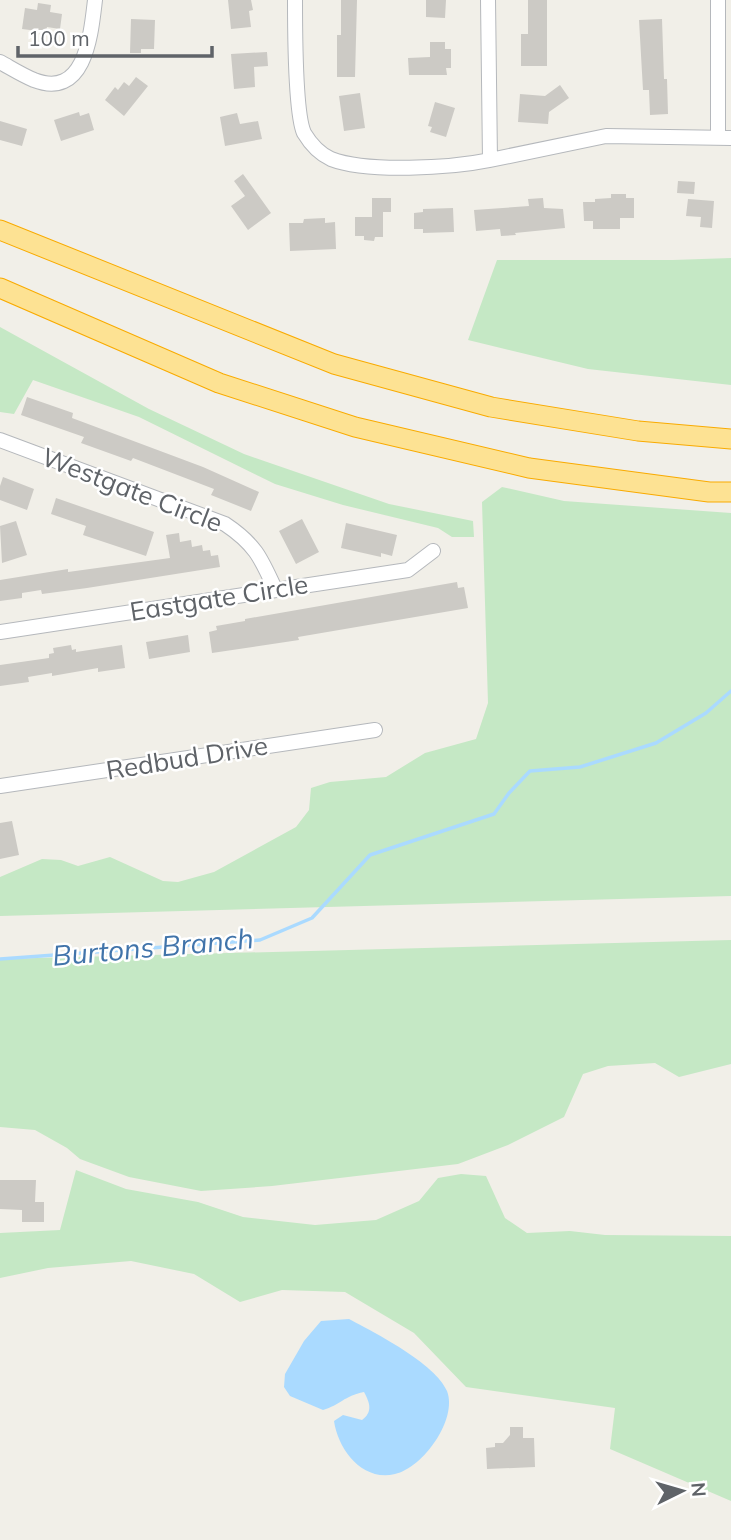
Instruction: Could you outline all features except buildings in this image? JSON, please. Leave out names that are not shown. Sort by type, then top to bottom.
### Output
[{"type":"highway","points":[[0,230],[334,363],[491,407],[638,431],[731,439]]},
{"type":"highway","points":[[0,288],[219,383],[355,426],[529,468],[709,492],[731,492]]},
{"type":"street","points":[[0,62],[34,80],[47,83],[69,77],[82,65],[89,48],[95,0]]},
{"type":"street","points":[[295,0],[300,111],[304,132],[315,148],[328,158],[349,165],[423,167],[468,165],[606,136],[725,138],[719,0]]},
{"type":"street","points":[[488,0],[490,160]]},
{"type":"street","name":"Westgate Circle","points":[[0,440],[225,524],[242,535],[258,553],[275,589]]},
{"type":"street","name":"Eastgate Circle","points":[[0,632],[408,570],[433,551]]},
{"type":"street","name":"Redbud Drive","points":[[0,786],[375,730]]},
{"type":"green space","points":[[731,258],[731,385],[588,369],[468,340],[497,260]]},
{"type":"green space","points":[[0,327],[149,409],[244,454],[389,504],[473,521],[474,537],[452,537],[438,528],[343,505],[275,484],[139,417],[33,380],[14,414],[0,412]]},
{"type":"green space","points":[[502,487],[564,501],[731,513],[731,896],[0,916],[0,877],[42,859],[61,860],[78,866],[110,857],[163,881],[178,882],[214,872],[296,827],[309,810],[311,788],[330,782],[386,777],[425,753],[476,739],[488,703],[482,502]]},
{"type":"green space","points":[[731,940],[731,1064],[679,1077],[655,1063],[608,1066],[583,1074],[564,1117],[508,1145],[458,1164],[272,1186],[201,1191],[129,1177],[80,1159],[67,1148],[35,1130],[0,1127],[0,959]]},
{"type":"green space","points":[[76,1170],[126,1189],[198,1202],[243,1217],[315,1225],[376,1220],[419,1201],[438,1178],[461,1174],[486,1176],[505,1218],[527,1233],[570,1231],[605,1235],[731,1236],[731,1501],[610,1449],[615,1408],[466,1387],[414,1333],[345,1292],[282,1290],[240,1302],[194,1274],[131,1261],[48,1268],[0,1278],[0,1233],[60,1230]]},
{"type":"water","points":[[349,1319],[418,1360],[431,1370],[447,1391],[447,1415],[436,1441],[416,1462],[395,1474],[372,1473],[362,1468],[346,1452],[336,1432],[334,1421],[343,1415],[362,1420],[368,1414],[369,1404],[364,1392],[323,1410],[290,1396],[284,1387],[285,1374],[304,1341],[321,1321]]},
{"type":"waterway","name":"Burtons Branch","points":[[0,959],[260,940],[312,918],[370,855],[494,814],[530,771],[580,767],[656,743],[706,713],[731,691]]}]
